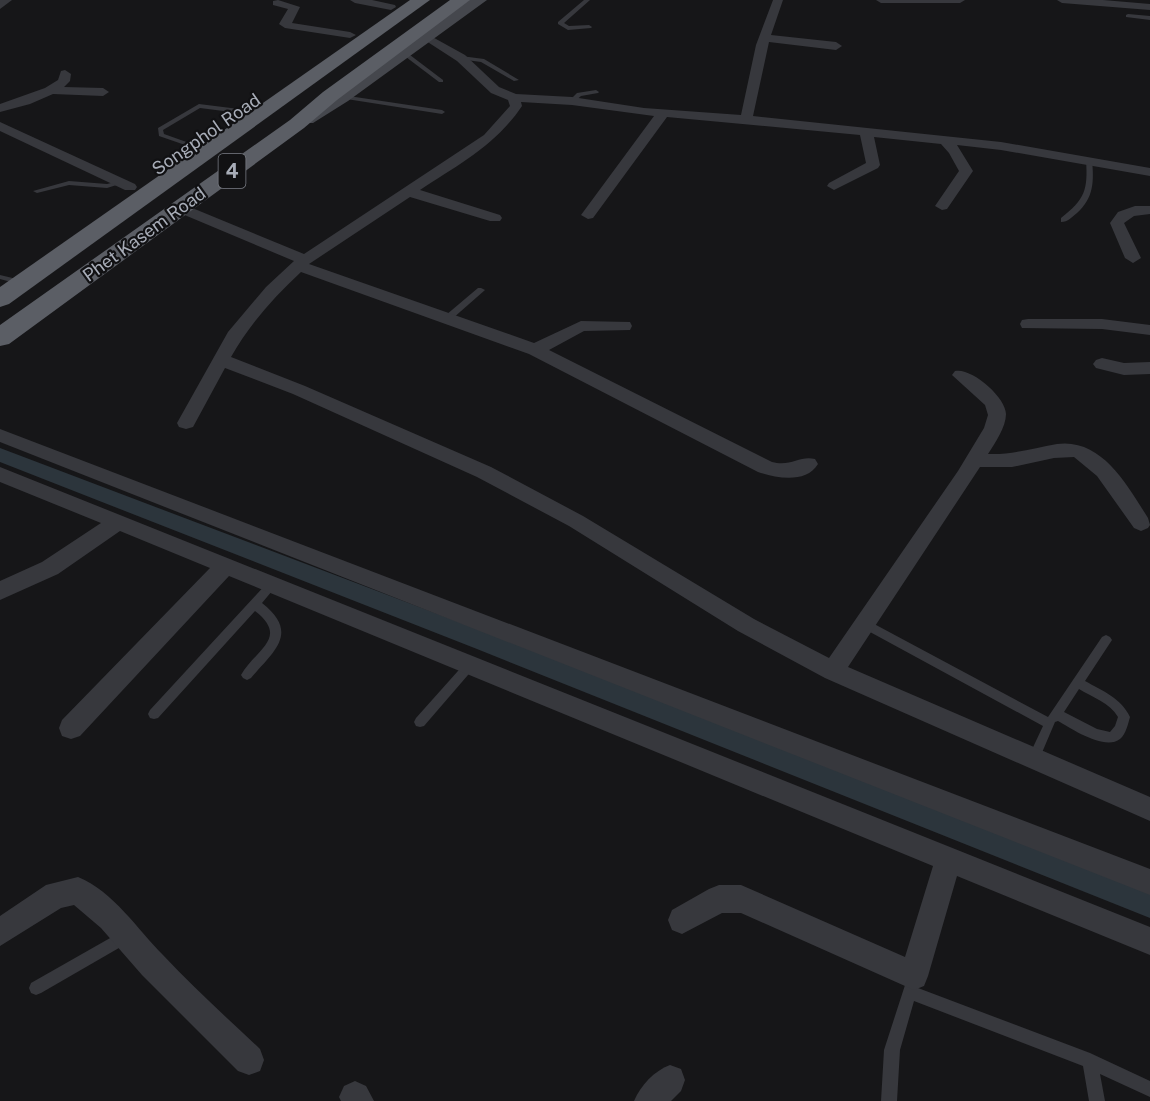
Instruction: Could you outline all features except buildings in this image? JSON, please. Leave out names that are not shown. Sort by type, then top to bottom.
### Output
[{"type":"highway","name":"Phet Kasem Road","points":[[0,299],[245,116],[422,0]]},
{"type":"highway","name":"Phet Kasem Road","points":[[0,338],[297,124],[330,96],[460,0]]},
{"type":"highway","name":"Songphol Road","points":[[22,283],[102,209],[124,185],[190,145],[245,116],[350,35],[396,4]]},
{"type":"main road","name":"4","points":[[297,124],[342,97],[479,0]]},
{"type":"street","points":[[0,6],[7,0]]},
{"type":"street","points":[[355,0],[396,4]]},
{"type":"street","points":[[746,120],[764,38],[778,0]]},
{"type":"street","points":[[880,0],[960,0]]},
{"type":"street","points":[[1062,0],[1127,7],[1150,7]]},
{"type":"street","points":[[277,3],[295,7],[285,24],[289,26],[350,35]]},
{"type":"street","points":[[427,37],[461,58],[495,90],[514,98],[573,102],[1000,146],[1150,172]]},
{"type":"street","points":[[764,38],[836,46]]},
{"type":"street","points":[[0,108],[20,104],[51,90],[64,81],[65,74]]},
{"type":"street","points":[[51,90],[103,92]]},
{"type":"street","points":[[186,423],[234,336],[272,290],[302,263],[489,138],[516,106],[514,98]]},
{"type":"street","points":[[588,215],[663,113]]},
{"type":"street","points":[[2,130],[124,185]]},
{"type":"street","points":[[834,186],[873,165],[866,132]]},
{"type":"street","points":[[942,206],[966,171],[956,150],[945,140]]},
{"type":"street","points":[[410,192],[495,218]]},
{"type":"street","points":[[180,208],[302,263],[535,350],[765,467],[786,472],[797,470],[808,464]]},
{"type":"street","points":[[1133,258],[1118,223],[1120,216],[1127,211],[1150,210]]},
{"type":"street","points":[[1028,324],[1101,324],[1150,330]]},
{"type":"street","points":[[535,350],[581,326],[624,326]]},
{"type":"street","points":[[221,360],[299,390],[484,472],[576,521],[746,625],[833,671],[1150,809]]},
{"type":"street","points":[[1102,364],[1124,369],[1150,368]]},
{"type":"street","points":[[833,671],[863,623],[975,460],[996,423],[997,414],[985,394],[961,375]]},
{"type":"street","points":[[0,435],[1150,882]]},
{"type":"street","points":[[975,460],[1015,460],[1067,450],[1085,454],[1094,460],[1107,476],[1141,523]]},
{"type":"street","points":[[0,474],[1150,941]]},
{"type":"street","points":[[0,591],[50,568],[119,522]]},
{"type":"street","points":[[71,728],[226,566]]},
{"type":"street","points":[[682,920],[719,899],[741,899],[767,909],[912,984],[948,859]]},
{"type":"street","points":[[0,932],[56,895],[78,891],[111,918],[152,965],[249,1060]]},
{"type":"lane","points":[[586,0],[560,23],[568,28],[589,27]]},
{"type":"lane","points":[[1127,7],[1150,18]]},
{"type":"lane","points":[[404,53],[441,81]]},
{"type":"lane","points":[[461,58],[482,60],[516,80]]},
{"type":"lane","points":[[573,102],[579,94],[596,92]]},
{"type":"lane","points":[[342,97],[442,112]]},
{"type":"lane","points":[[190,145],[161,135],[160,129],[199,106],[245,116]]},
{"type":"lane","points":[[1064,220],[1089,196],[1089,160]]},
{"type":"lane","points":[[37,191],[69,183],[124,185]]},
{"type":"lane","points":[[0,277],[22,283]]},
{"type":"lane","points":[[449,317],[482,290]]},
{"type":"lane","points":[[154,714],[272,585]]},
{"type":"lane","points":[[247,675],[271,646],[277,633],[274,621],[255,604]]},
{"type":"lane","points":[[863,623],[1053,719],[1103,738],[1113,737],[1119,731],[1124,717],[1120,709],[1077,682]]},
{"type":"lane","points":[[1034,758],[1053,719],[1106,640]]},
{"type":"lane","points":[[420,722],[470,665]]},
{"type":"lane","points":[[36,988],[126,936]]},
{"type":"lane","points":[[889,1101],[892,1050],[912,984],[1150,1089]]},
{"type":"lane","points":[[1090,1061],[1097,1101]]},
{"type":"waterway","points":[[0,455],[485,642],[1150,904]]}]
